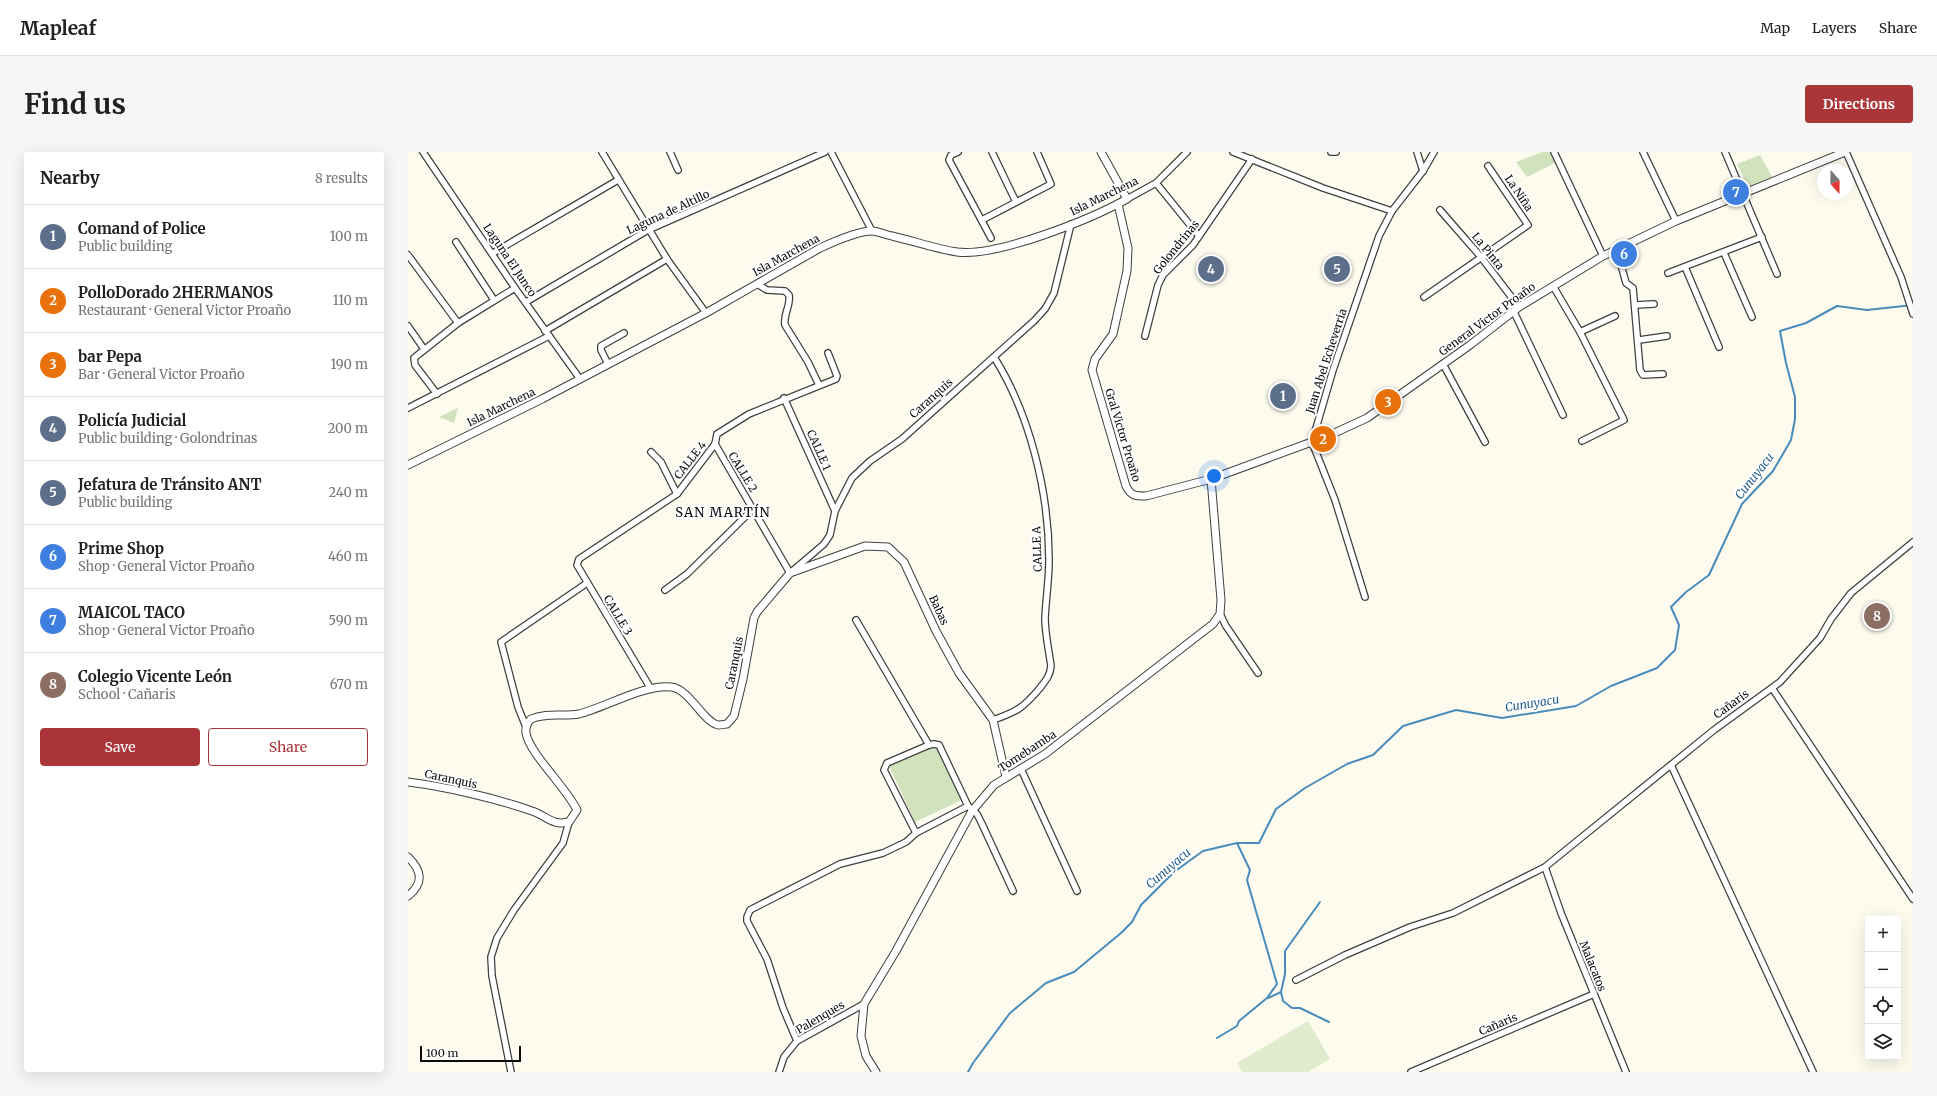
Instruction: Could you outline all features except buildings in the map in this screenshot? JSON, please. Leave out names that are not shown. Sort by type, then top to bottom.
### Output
[{"type":"street","name":"Laguna El Junco","points":[[423,152],[493,253],[515,288],[580,379]]},
{"type":"street","points":[[602,152],[648,230],[706,313]]},
{"type":"street","points":[[670,152],[678,170]]},
{"type":"street","name":"Laguna de Altillo","points":[[526,302],[648,230],[825,152]]},
{"type":"street","points":[[831,152],[872,231]]},
{"type":"street","points":[[958,152],[951,155],[949,160],[991,238]]},
{"type":"street","points":[[992,152],[1016,202]]},
{"type":"street","points":[[982,220],[1051,184],[1036,152]]},
{"type":"street","points":[[1101,152],[1127,199]]},
{"type":"street","name":"Isla Marchena","points":[[408,465],[580,379],[706,313],[820,248],[837,240],[872,231],[957,252],[980,252],[1004,248],[1071,224],[1118,204],[1156,183],[1187,152]]},
{"type":"street","points":[[1233,152],[1323,188],[1392,211]]},
{"type":"street","points":[[1331,152],[1336,152]]},
{"type":"street","points":[[1418,152],[1423,171]]},
{"type":"street","name":"Juan Abel Echeverria","points":[[1312,442],[1318,417],[1366,272],[1385,223],[1392,211],[1423,171],[1434,152]]},
{"type":"street","points":[[1554,152],[1603,256]]},
{"type":"street","points":[[1643,152],[1676,221]]},
{"type":"street","points":[[1725,152],[1777,274]]},
{"type":"street","points":[[1845,152],[1905,287],[1913,313]]},
{"type":"street","name":"General Victor Proaño","points":[[1211,479],[1312,442],[1367,418],[1517,309],[1603,256],[1676,221],[1845,152]]},
{"type":"street","name":"Golondrinas","points":[[1145,336],[1158,286],[1163,275],[1193,245],[1252,159]]},
{"type":"street","name":"La Niña","points":[[1481,257],[1528,225],[1488,166]]},
{"type":"street","points":[[493,253],[618,180]]},
{"type":"street","points":[[1156,183],[1199,236]]},
{"type":"street","name":"Gral Victor Proaño","points":[[1118,204],[1128,248],[1127,271],[1113,334],[1095,359],[1092,370],[1126,486],[1130,494],[1136,496],[1146,496],[1211,479]]},
{"type":"street","name":"La Pinta","points":[[1440,210],[1481,257],[1517,309],[1563,415]]},
{"type":"street","name":"Caranquis","points":[[526,727],[531,718],[538,716],[577,714],[651,689],[670,687],[676,688],[689,698],[711,721],[718,725],[727,724],[734,716],[743,679],[754,618],[757,612],[790,573],[824,544],[830,535],[835,511],[852,478],[860,469],[902,439],[946,398],[994,357],[1045,309],[1054,293],[1071,224]]},
{"type":"street","points":[[1668,274],[1762,237]]},
{"type":"street","points":[[456,242],[494,300]]},
{"type":"street","points":[[1617,250],[1626,283],[1633,288],[1639,340],[1640,370],[1643,375],[1663,374]]},
{"type":"street","points":[[1724,253],[1752,317]]},
{"type":"street","points":[[408,254],[458,324]]},
{"type":"street","points":[[1424,297],[1481,257]]},
{"type":"street","points":[[409,406],[437,394],[547,334],[667,259]]},
{"type":"street","points":[[1685,267],[1719,347]]},
{"type":"street","points":[[757,284],[767,290],[784,291],[789,295],[790,302],[784,321],[785,325],[808,362],[819,385]]},
{"type":"street","points":[[1553,286],[1580,332],[1624,420],[1582,442]]},
{"type":"street","points":[[437,394],[415,365],[414,358],[424,348],[458,324],[515,288]]},
{"type":"street","points":[[1635,305],[1654,304]]},
{"type":"street","points":[[1580,332],[1615,316]]},
{"type":"street","points":[[408,326],[424,348]]},
{"type":"street","points":[[608,364],[601,350],[601,346],[624,333]]},
{"type":"street","points":[[1639,340],[1667,336]]},
{"type":"street","name":"CALLE 4","points":[[586,553],[677,494],[715,444],[717,434],[749,414],[784,398],[834,380],[837,376],[828,352]]},
{"type":"street","name":"CALLE A","points":[[993,720],[1011,714],[1027,704],[1047,680],[1050,674],[1051,666],[1045,619],[1049,560],[1044,501],[1025,422],[1008,383],[994,357]]},
{"type":"street","points":[[1443,364],[1485,442]]},
{"type":"street","name":"CALLE 1","points":[[784,398],[835,511]]},
{"type":"street","points":[[1312,442],[1335,500],[1365,597]]},
{"type":"street","name":"CALLE 2","points":[[715,444],[790,573]]},
{"type":"street","points":[[651,452],[661,462],[677,494]]},
{"type":"street","points":[[1211,479],[1221,600],[1220,614],[1226,626],[1258,673]]},
{"type":"street","points":[[666,590],[687,574],[753,508]]},
{"type":"street","name":"Cañaris","points":[[1296,980],[1345,955],[1410,927],[1453,913],[1545,867],[1714,730],[1780,682],[1811,648],[1851,593],[1913,542]]},
{"type":"street","name":"Babas","points":[[790,573],[865,546],[888,547],[898,554],[904,562],[936,631],[959,673],[993,720],[1006,777]]},
{"type":"street","name":"CALLE 3","points":[[586,553],[577,563],[587,583],[651,689]]},
{"type":"street","points":[[511,1072],[492,976],[491,957],[497,938],[514,910],[563,843],[569,822],[577,810],[571,798],[533,748],[526,734],[526,727],[518,707],[501,642],[587,583]]},
{"type":"street","name":"Tomebamba","points":[[876,1072],[866,1056],[861,1036],[864,1004],[896,952],[970,808],[989,790],[1006,777],[1045,754],[1080,728],[1213,624],[1220,614]]},
{"type":"street","points":[[856,620],[929,745]]},
{"type":"street","points":[[1772,688],[1913,899]]},
{"type":"street","points":[[916,833],[884,770],[884,766],[887,763],[929,745],[937,744],[941,748],[970,808],[977,814],[1012,891]]},
{"type":"street","points":[[1670,765],[1813,1072]]},
{"type":"street","points":[[1020,769],[1077,891]]},
{"type":"street","name":"Caranquis","points":[[408,782],[469,793],[533,811],[559,824],[569,822]]},
{"type":"street","points":[[797,1041],[780,1001],[767,959],[747,921],[750,910],[840,864],[883,853],[906,842],[916,833],[970,808]]},
{"type":"street","points":[[408,857],[413,862],[420,874],[418,885],[408,896]]},
{"type":"street","name":"Malacatos","points":[[1545,867],[1561,913],[1626,1072]]},
{"type":"street","name":"Cañaris","points":[[1411,1072],[1594,994]]},
{"type":"street","name":"Palenques","points":[[779,1072],[784,1057],[797,1041],[864,1004]]},
{"type":"green space","points":[[1542,152],[1550,152],[1555,163],[1527,177],[1516,162]]},
{"type":"green space","points":[[1760,155],[1772,177],[1748,187],[1737,164]]},
{"type":"green space","points":[[458,408],[454,423],[439,417]]},
{"type":"green space","points":[[938,745],[966,798],[915,822],[889,766]]},
{"type":"green space","points":[[1308,1021],[1330,1059],[1308,1072],[1242,1072],[1237,1063]]},
{"type":"waterway","name":"Cunuyacu","points":[[968,1072],[1010,1013],[1046,983],[1074,972],[1121,933],[1132,922],[1141,905],[1174,872],[1203,851],[1237,843],[1259,843],[1276,809],[1305,788],[1347,764],[1373,755],[1403,726],[1456,710],[1502,718],[1576,706],[1611,686],[1657,668],[1675,650],[1679,625],[1671,607],[1686,592],[1709,575],[1742,504],[1773,471],[1791,440],[1795,419],[1795,397],[1786,363],[1780,331],[1806,323],[1837,306],[1867,310],[1913,305]]},
{"type":"waterway","points":[[1217,1038],[1237,1026],[1239,1021],[1267,998],[1277,984],[1247,880],[1250,870],[1237,843]]},
{"type":"waterway","points":[[1281,992],[1285,974],[1285,951],[1320,902]]},
{"type":"waterway","points":[[1268,998],[1281,992],[1283,1001],[1292,1008],[1300,1008],[1329,1022]]},
{"type":"place","name":"MAICOL TACO","points":[[1736,192]]},
{"type":"place","name":"Prime Shop","points":[[1624,254]]},
{"type":"place","name":"Policía Judicial","points":[[1211,269]]},
{"type":"place","name":"Jefatura de Tránsito ANT","points":[[1337,269]]},
{"type":"place","name":"Comand of Police","points":[[1283,396]]},
{"type":"place","name":"bar Pepa","points":[[1388,402]]},
{"type":"place","name":"PolloDorado 2HERMANOS","points":[[1323,439]]},
{"type":"place","name":"Colegio Vicente León","points":[[1877,616]]},
{"type":"district","name":"SAN MARTÍN","points":[[723,512]]}]
